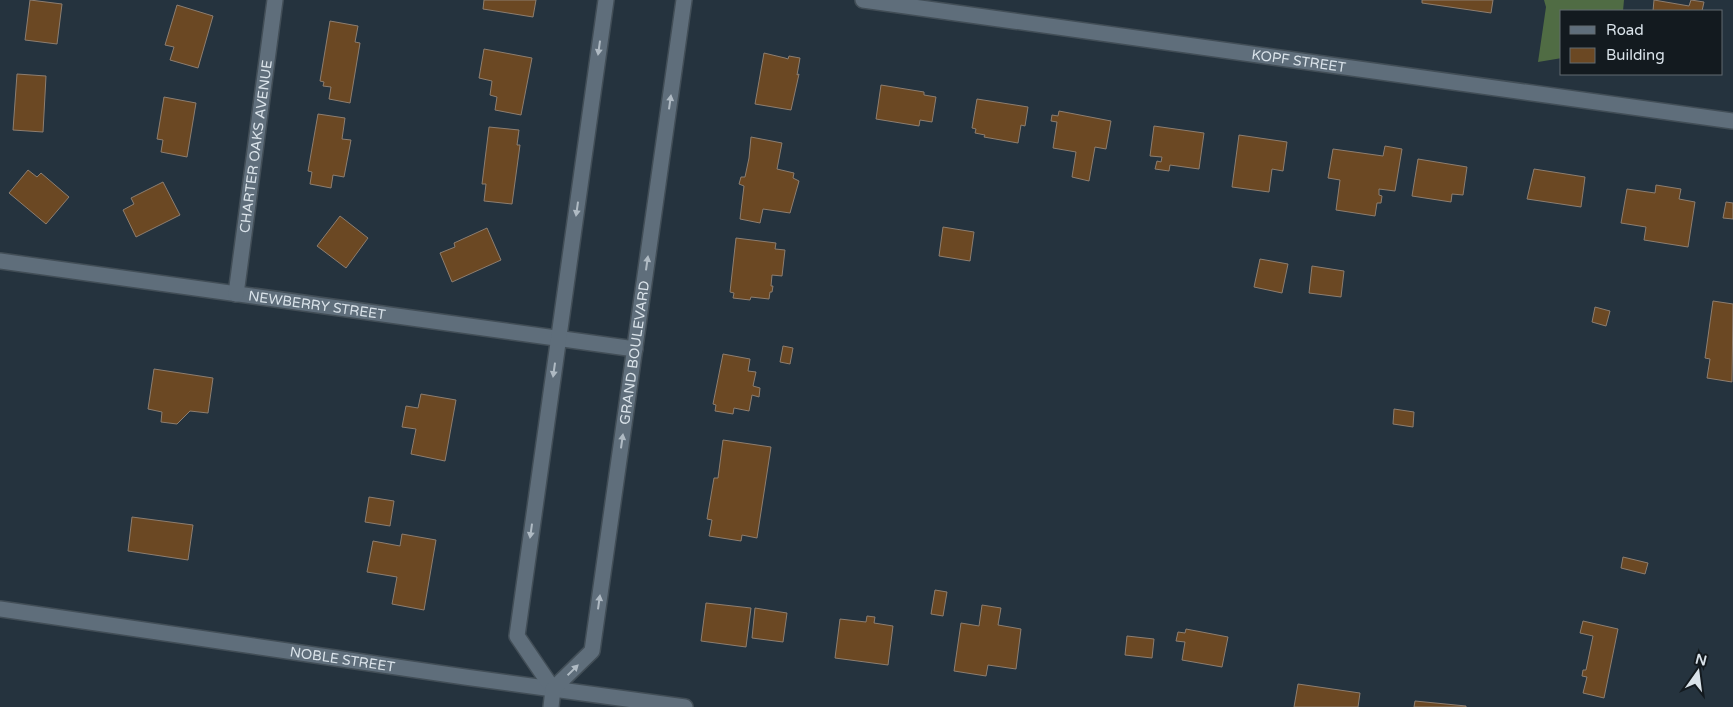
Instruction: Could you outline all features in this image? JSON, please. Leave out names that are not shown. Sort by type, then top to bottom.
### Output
[{"type":"street","name":"CHARTER OAKS AVENUE","points":[[236,294],[275,0]]},
{"type":"street","points":[[551,707],[553,689],[516,636],[606,0]]},
{"type":"street","name":"GRAND BOULEVARD","points":[[553,689],[592,651],[684,0]]},
{"type":"street","name":"KOPF STREET","points":[[863,0],[1733,121]]},
{"type":"street","name":"NEWBERRY STREET","points":[[0,261],[635,349]]},
{"type":"street","name":"NOBLE STREET","points":[[0,609],[685,707]]},
{"type":"green space","points":[[1544,0],[1624,0],[1623,10],[1560,10],[1560,58],[1538,62],[1546,7]]},
{"type":"building","points":[[30,0],[62,4],[57,44],[25,40]]},
{"type":"building","points":[[484,0],[536,0],[533,17],[483,9]]},
{"type":"building","points":[[1422,0],[1493,0],[1491,13],[1422,3]]},
{"type":"building","points":[[1654,0],[1689,6],[1691,0],[1704,2],[1702,10],[1653,10]]},
{"type":"building","points":[[177,5],[213,16],[198,68],[170,60],[174,47],[165,45]]},
{"type":"building","points":[[330,21],[358,26],[355,42],[360,43],[350,103],[329,99],[331,87],[323,86],[324,82],[320,81]]},
{"type":"building","points":[[484,49],[532,58],[521,115],[495,110],[497,97],[490,95],[492,81],[479,78]]},
{"type":"building","points":[[764,53],[788,59],[789,56],[800,58],[797,75],[799,74],[791,110],[755,104]]},
{"type":"building","points":[[17,74],[46,76],[43,132],[13,130]]},
{"type":"building","points":[[881,85],[924,92],[924,95],[936,97],[932,122],[920,120],[919,126],[876,119]]},
{"type":"building","points":[[164,97],[196,103],[187,157],[161,152],[163,140],[157,139]]},
{"type":"building","points":[[977,99],[1028,107],[1025,126],[1021,125],[1018,143],[984,137],[985,135],[975,133],[976,129],[972,128]]},
{"type":"building","points":[[1059,111],[1111,121],[1106,149],[1095,147],[1089,181],[1072,177],[1076,152],[1053,148],[1057,122],[1051,121],[1052,115],[1058,116]]},
{"type":"building","points":[[318,114],[345,118],[342,139],[351,140],[344,177],[333,175],[331,188],[310,184],[312,172],[308,171]]},
{"type":"building","points":[[1154,126],[1204,133],[1199,169],[1170,165],[1169,171],[1155,169],[1157,161],[1161,162],[1162,157],[1150,156]]},
{"type":"building","points":[[489,127],[519,130],[517,145],[520,145],[512,204],[484,201],[486,184],[482,184]]},
{"type":"building","points":[[1239,135],[1287,142],[1283,171],[1272,169],[1269,192],[1232,187]]},
{"type":"building","points":[[751,137],[782,143],[777,169],[794,173],[793,178],[799,181],[790,213],[763,209],[760,223],[740,219],[744,186],[739,184],[741,177],[745,177]]},
{"type":"building","points":[[1385,146],[1402,149],[1395,191],[1379,189],[1379,195],[1382,196],[1381,203],[1377,203],[1375,216],[1336,210],[1340,180],[1328,178],[1333,149],[1383,156]]},
{"type":"building","points":[[1418,159],[1467,167],[1463,195],[1452,194],[1451,202],[1412,196]]},
{"type":"building","points":[[1534,169],[1585,177],[1581,207],[1527,199]]},
{"type":"building","points":[[28,170],[37,177],[41,173],[69,197],[46,224],[9,193]]},
{"type":"building","points":[[163,182],[180,215],[136,237],[123,210],[134,204],[131,198]]},
{"type":"building","points":[[1656,185],[1681,189],[1679,199],[1695,202],[1688,247],[1644,240],[1646,227],[1621,223],[1627,189],[1655,193]]},
{"type":"building","points":[[1726,202],[1733,203],[1733,219],[1723,218]]},
{"type":"building","points":[[340,216],[368,238],[346,268],[317,246]]},
{"type":"building","points":[[943,227],[974,232],[970,261],[939,256]]},
{"type":"building","points":[[487,228],[501,260],[452,282],[440,253],[455,247],[454,243]]},
{"type":"building","points":[[736,238],[776,243],[775,249],[785,250],[782,276],[772,275],[771,286],[773,286],[769,299],[751,297],[750,300],[733,298],[734,293],[730,292]]},
{"type":"building","points":[[1260,259],[1288,264],[1282,293],[1254,287]]},
{"type":"building","points":[[1312,266],[1344,271],[1341,297],[1309,293]]},
{"type":"building","points":[[1713,301],[1733,304],[1732,382],[1707,378],[1710,359],[1705,358]]},
{"type":"building","points":[[1595,307],[1610,311],[1606,326],[1592,322]]},
{"type":"building","points":[[783,346],[793,348],[790,364],[780,362]]},
{"type":"building","points":[[723,354],[750,359],[748,371],[756,372],[753,386],[760,388],[759,397],[752,395],[749,411],[734,408],[733,414],[715,411],[716,405],[713,404]]},
{"type":"building","points":[[154,369],[213,378],[208,413],[190,411],[177,424],[161,422],[162,412],[148,409]]},
{"type":"building","points":[[421,394],[456,400],[445,461],[411,454],[416,429],[402,427],[406,406],[418,408]]},
{"type":"building","points":[[1394,409],[1414,412],[1413,427],[1393,424]]},
{"type":"building","points":[[723,440],[771,447],[757,538],[742,535],[741,541],[709,536],[712,520],[707,519],[714,478],[718,478]]},
{"type":"building","points":[[369,497],[394,501],[390,526],[365,522]]},
{"type":"building","points":[[132,517],[193,525],[188,560],[128,551]]},
{"type":"building","points":[[402,534],[436,540],[424,610],[392,604],[397,577],[367,572],[373,541],[400,546]]},
{"type":"building","points":[[1623,557],[1648,563],[1645,574],[1621,568]]},
{"type":"building","points":[[935,590],[947,592],[943,616],[931,614]]},
{"type":"building","points":[[706,603],[751,608],[746,647],[701,641]]},
{"type":"building","points":[[982,605],[1001,608],[998,625],[1021,629],[1016,669],[988,665],[986,676],[954,671],[961,623],[979,626]]},
{"type":"building","points":[[755,608],[787,613],[783,642],[752,638]]},
{"type":"building","points":[[867,616],[875,617],[874,623],[893,626],[888,665],[835,658],[840,619],[866,622]]},
{"type":"building","points":[[1583,621],[1618,629],[1604,698],[1583,693],[1587,677],[1582,676],[1583,670],[1586,670],[1593,636],[1580,633]]},
{"type":"building","points":[[1186,629],[1228,637],[1222,667],[1182,660],[1185,642],[1176,641],[1178,632],[1185,633]]},
{"type":"building","points":[[1127,636],[1154,639],[1152,658],[1125,655]]},
{"type":"building","points":[[1298,684],[1360,693],[1358,707],[1294,707]]},
{"type":"building","points":[[1415,701],[1466,706],[1466,707],[1414,707]]}]
